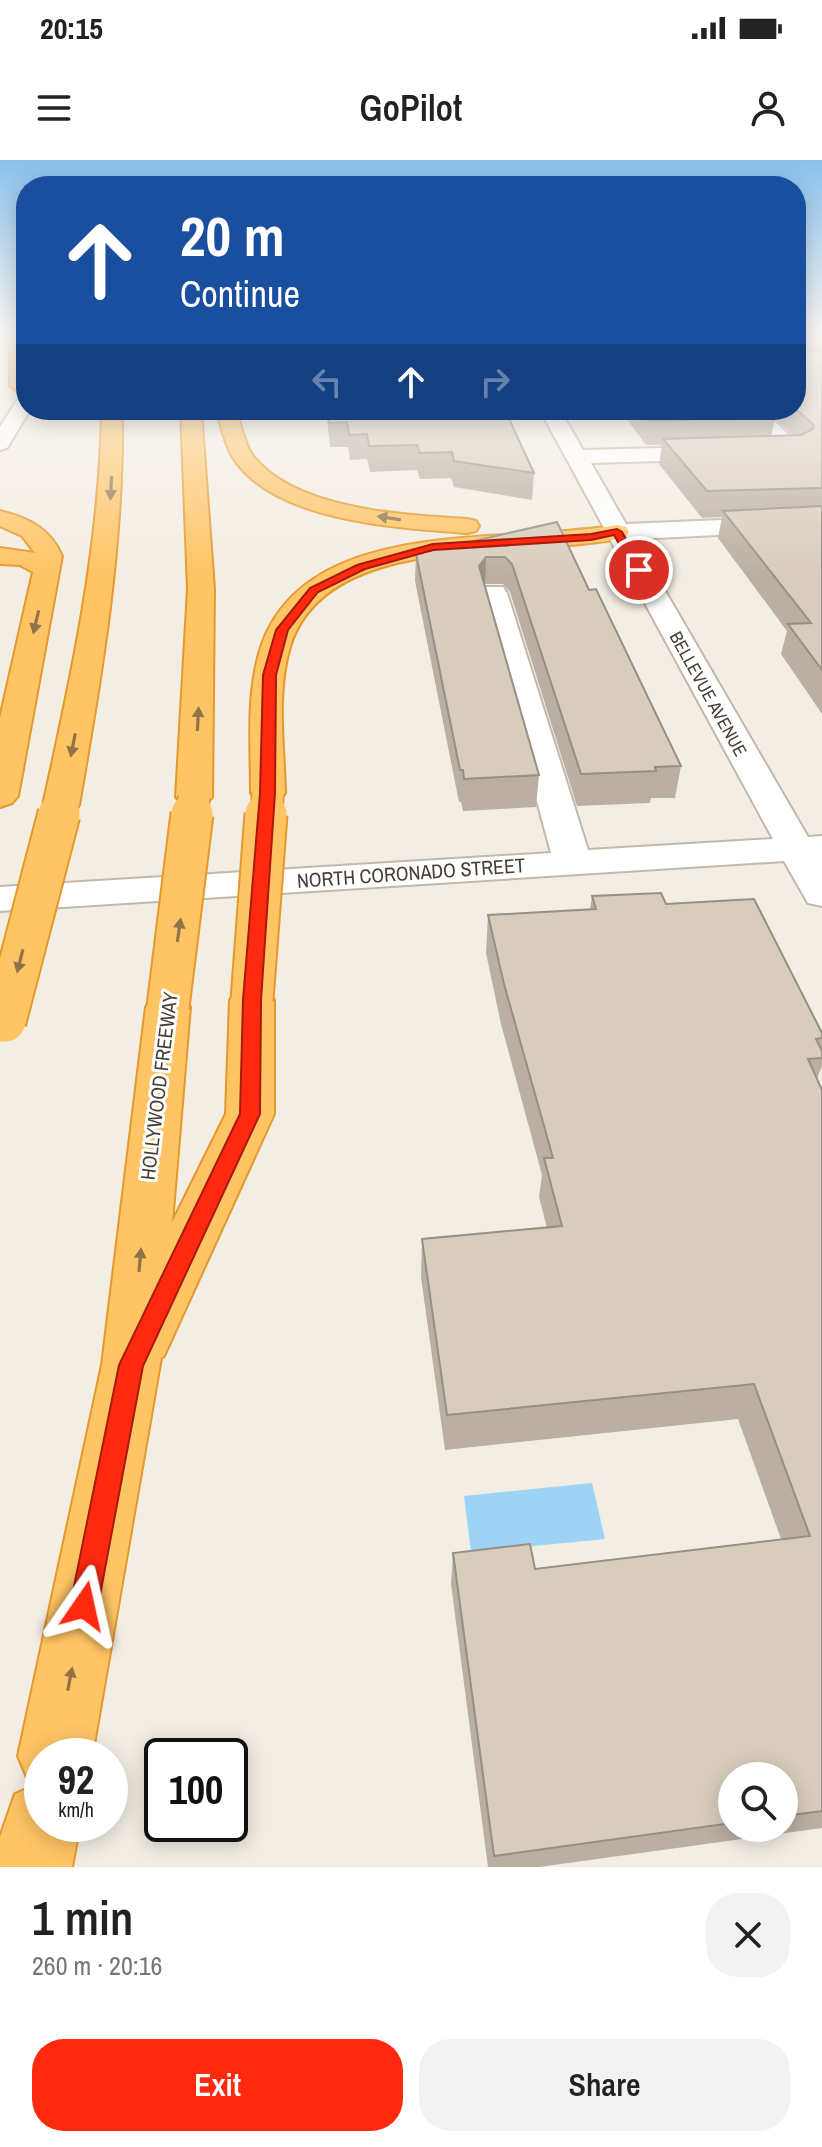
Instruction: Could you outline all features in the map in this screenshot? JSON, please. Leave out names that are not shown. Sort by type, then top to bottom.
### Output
[{"type":"highway","points":[[2,1028],[61,805],[100,596],[109,531],[112,420]]},
{"type":"highway","name":"HOLLYWOOD FREEWAY","points":[[58,1738],[131,1365],[168,1007],[194,797],[201,589],[192,420]]},
{"type":"highway","points":[[230,420],[245,460],[283,488],[311,500],[418,523],[589,526],[617,532]]},
{"type":"highway","points":[[0,518],[34,532],[45,543],[49,556],[0,796]]},
{"type":"highway","points":[[131,1365],[250,1114],[252,1000],[268,793],[269,675],[282,630],[314,590],[361,567],[433,547],[591,537],[617,532]]},
{"type":"highway","points":[[0,556],[30,559],[48,572]]},
{"type":"highway","points":[[33,1867],[38,1842]]},
{"type":"street","points":[[1,442],[10,416]]},
{"type":"street","name":"BELLEVUE AVENUE","points":[[556,420],[617,532],[808,847],[822,894]]},
{"type":"street","points":[[578,457],[795,451],[761,420]]},
{"type":"street","points":[[617,532],[822,523]]},
{"type":"street","points":[[494,593],[573,863]]},
{"type":"street","name":"NORTH CORONADO STREET","points":[[0,899],[808,847]]},
{"type":"water","points":[[592,1483],[605,1539],[471,1552],[464,1496]]},
{"type":"building","points":[[806,416],[822,416],[822,488],[707,491],[663,439],[801,435],[813,429],[814,425]]},
{"type":"building","points":[[329,420],[510,420],[534,473],[454,461],[452,452],[420,453],[417,445],[369,446],[367,434],[349,435],[347,422],[329,423]]},
{"type":"building","points":[[822,506],[822,670],[788,624],[811,623],[723,511]]},
{"type":"building","points":[[557,522],[589,590],[596,589],[681,766],[655,767],[656,771],[581,774],[512,564],[505,557],[486,557],[479,566],[539,775],[464,779],[416,554]]},
{"type":"building","points":[[661,893],[666,904],[754,899],[822,1033],[822,1038],[816,1039],[822,1058],[808,1059],[822,1090],[822,1811],[798,1814],[798,1762],[718,1762],[718,1825],[494,1856],[453,1553],[530,1544],[535,1569],[810,1536],[754,1384],[447,1415],[422,1239],[562,1226],[544,1158],[553,1158],[488,915],[596,909],[592,896]]},
{"type":"route","points":[[84,1606],[131,1365],[250,1114],[252,1000],[268,793],[269,675],[282,630],[314,590],[361,567],[433,547],[591,537],[617,532],[639,570]]}]
